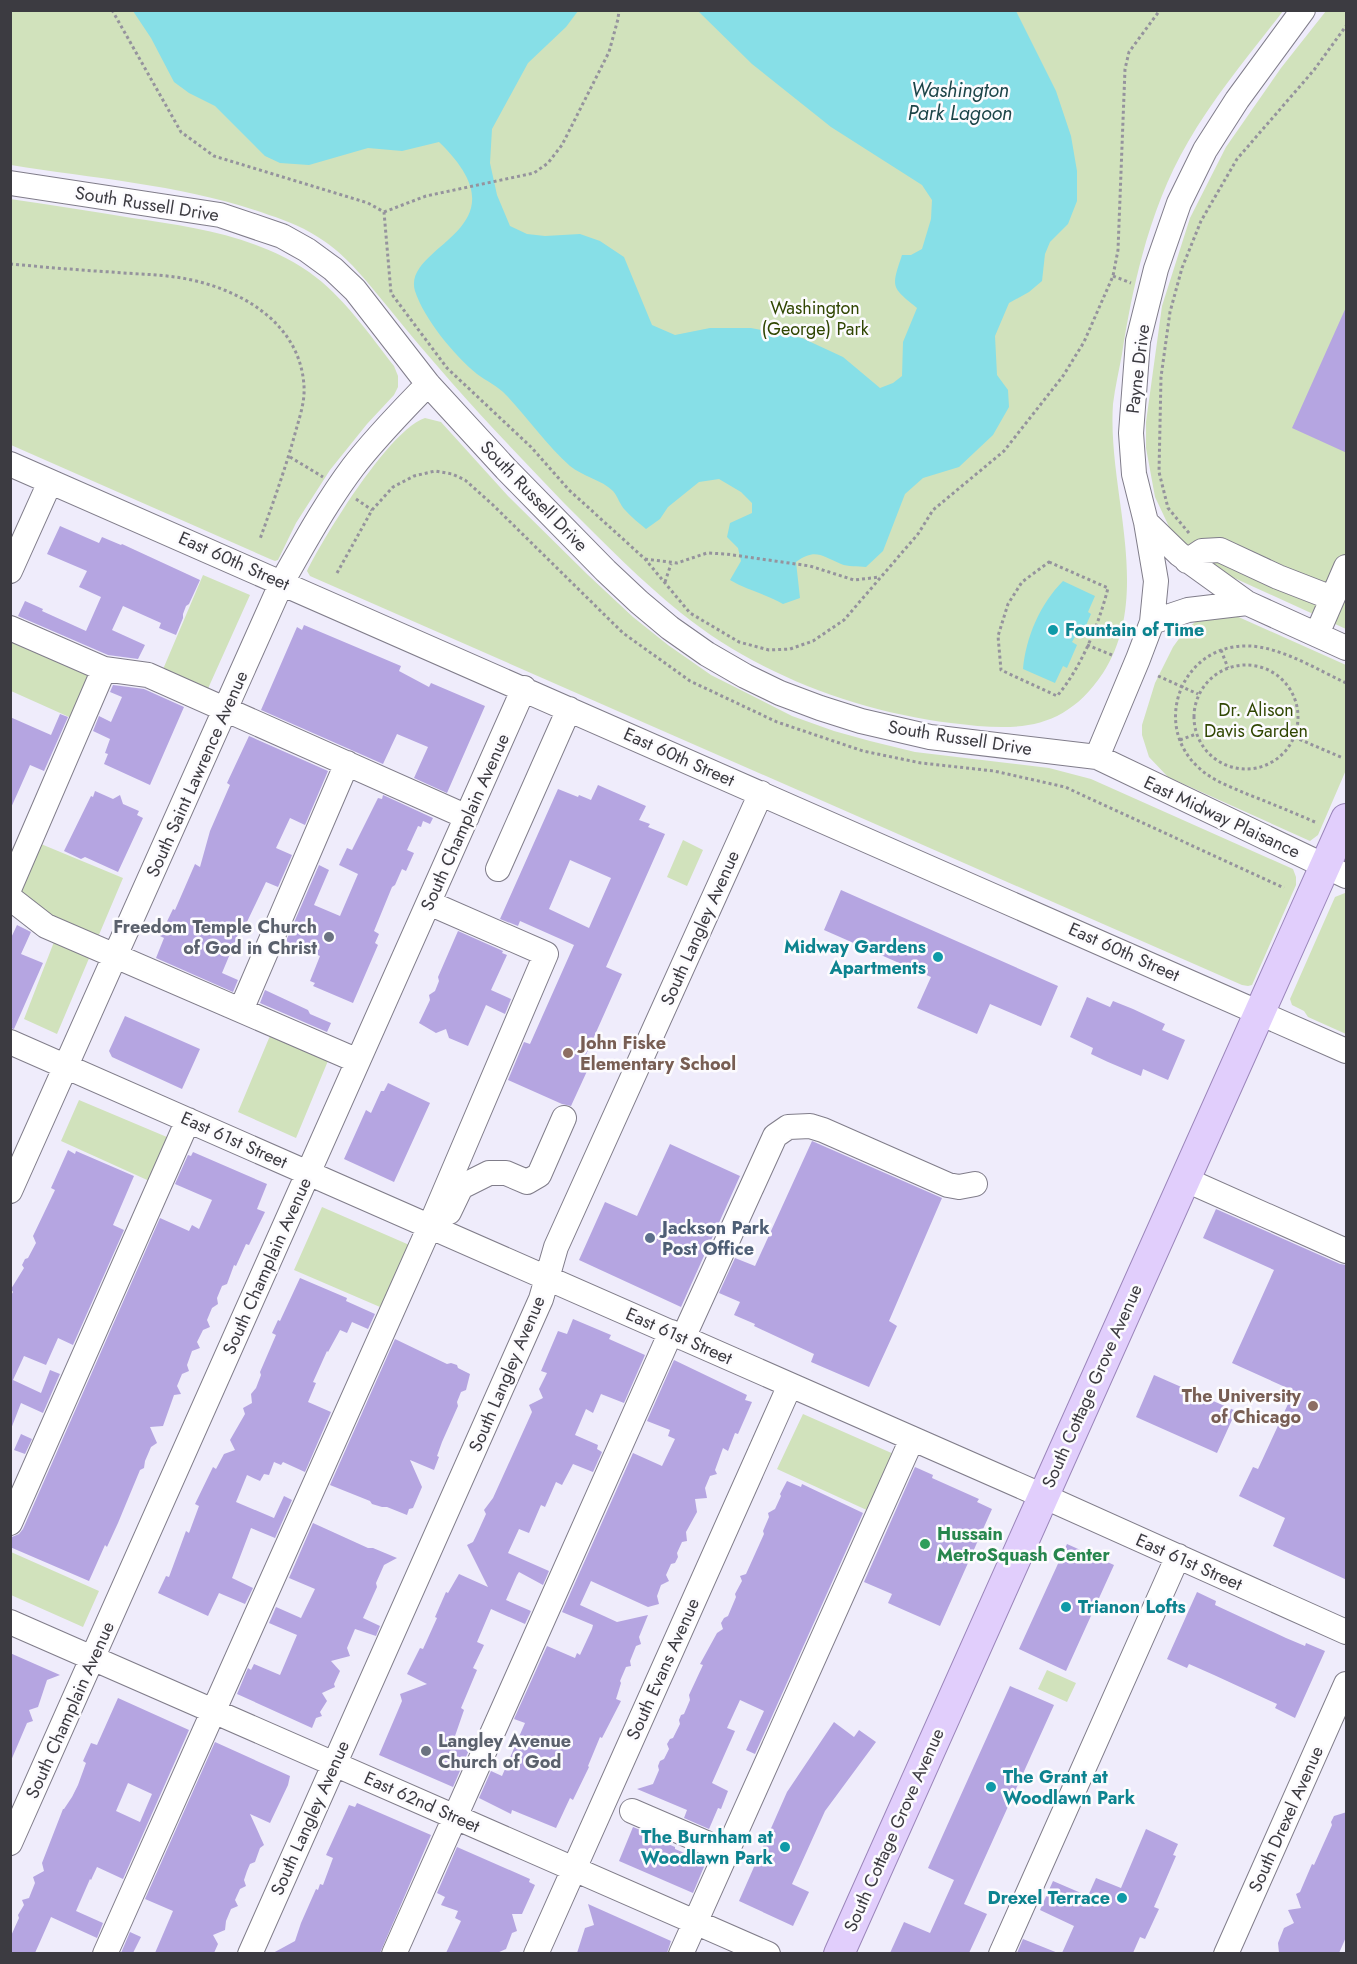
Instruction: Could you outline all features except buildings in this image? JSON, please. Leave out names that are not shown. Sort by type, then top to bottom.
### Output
[{"type":"main road","name":"South Cottage Grove Avenue","points":[[839,1953],[1259,1011],[1336,871],[1347,819]]},
{"type":"street","name":"Payne Drive","points":[[1097,757],[1152,622],[1156,580],[1146,522],[1134,474],[1131,433],[1138,341],[1156,269],[1179,203],[1205,150],[1237,100],[1303,10]]},
{"type":"street","name":"South Russell Drive","points":[[10,183],[199,211],[282,236],[325,262],[355,290],[428,384],[506,469],[639,602],[670,628],[744,676],[820,708],[861,721],[930,737],[1097,757]]},
{"type":"street","name":"South Saint Lawrence Avenue","points":[[10,1191],[282,582],[353,467],[390,423],[428,384]]},
{"type":"street","name":"East 60th Street","points":[[10,464],[1347,1051]]},
{"type":"street","points":[[10,571],[50,482]]},
{"type":"street","points":[[1146,522],[1187,561],[1247,603],[1347,648]]},
{"type":"street","points":[[1187,561],[1202,552],[1220,550],[1278,577],[1332,598]]},
{"type":"street","points":[[1317,634],[1347,567]]},
{"type":"street","points":[[1152,622],[1188,610],[1247,603]]},
{"type":"street","points":[[10,627],[104,669],[148,675],[467,817]]},
{"type":"street","points":[[10,887],[104,669]]},
{"type":"street","name":"South Champlain Avenue","points":[[10,1844],[524,688]]},
{"type":"street","points":[[498,869],[569,709]]},
{"type":"street","name":"East Midway Plaisance","points":[[1097,757],[1336,871]]},
{"type":"street","points":[[241,1010],[347,763]]},
{"type":"street","name":"South Langley Avenue","points":[[250,1953],[541,1299],[556,1246],[761,793]]},
{"type":"street","points":[[10,898],[46,926],[358,1061]]},
{"type":"street","points":[[105,1953],[436,1229],[546,954],[429,903]]},
{"type":"street","name":"East 61st Street","points":[[10,1042],[912,1438],[1347,1632]]},
{"type":"street","points":[[436,1229],[461,1187],[489,1173],[506,1173],[527,1182],[539,1174],[564,1118]]},
{"type":"street","points":[[10,1522],[188,1120]]},
{"type":"street","points":[[394,1953],[677,1335],[775,1136],[788,1127],[799,1125],[823,1130],[948,1185],[959,1187],[975,1184]]},
{"type":"street","points":[[1184,1179],[1347,1251]]},
{"type":"street","name":"South Evans Avenue","points":[[536,1953],[790,1385]]},
{"type":"street","points":[[681,1953],[912,1438]]},
{"type":"street","points":[[1001,1953],[1178,1556]]},
{"type":"street","name":"East 62nd Street","points":[[10,1622],[768,1953]]},
{"type":"street","name":"South Drexel Avenue","points":[[1226,1953],[1347,1684]]},
{"type":"street","points":[[632,1811],[727,1852]]},
{"type":"path","points":[[112,10],[181,132],[214,156],[368,203],[384,212]]},
{"type":"path","points":[[384,212],[426,196],[534,173],[548,163],[562,145],[609,52],[619,10]]},
{"type":"path","points":[[1153,10],[1155,16]]},
{"type":"path","points":[[384,212],[390,293],[447,368],[531,447],[569,490],[645,559],[690,613],[739,642],[769,650],[790,649],[813,641],[844,620],[918,534],[933,510],[1004,451],[1063,376],[1084,342],[1113,276],[1118,250],[1125,69],[1129,52],[1160,10]]},
{"type":"path","points":[[1212,550],[1194,538],[1168,508],[1159,472],[1161,377],[1170,312],[1182,268],[1201,221],[1237,159],[1314,70],[1347,26]]},
{"type":"path","points":[[10,264],[175,277],[203,283],[233,294],[255,305],[275,320],[289,338],[298,358],[304,384],[303,405],[289,456],[261,539]]},
{"type":"path","points":[[1113,276],[1135,285]]},
{"type":"path","points":[[289,456],[324,478]]},
{"type":"path","points":[[337,573],[372,510],[352,497]]},
{"type":"path","points":[[645,559],[671,564],[707,553],[726,554],[810,566],[854,580],[881,576]]},
{"type":"path","points":[[1049,562],[1108,588],[1103,608],[1087,645],[1070,681],[1058,696],[1001,670],[998,636],[1008,604],[1022,582],[1049,562]]},
{"type":"path","points":[[665,582],[671,564]]},
{"type":"path","points":[[1087,645],[1112,656]]},
{"type":"path","points":[[1315,822],[1209,776],[1191,760],[1180,740],[1175,718],[1181,687],[1197,665],[1221,650],[1250,646],[1275,651],[1347,683]]},
{"type":"path","points":[[1221,650],[1228,668]]},
{"type":"path","points":[[1239,665],[1258,667],[1275,674],[1284,681],[1296,704],[1298,721],[1294,737],[1278,758],[1262,766],[1236,768],[1218,761],[1205,749],[1196,734],[1194,718],[1198,694],[1215,675],[1228,668],[1239,665]]},
{"type":"path","points":[[1158,676],[1198,694]]},
{"type":"path","points":[[1180,740],[1196,734]]},
{"type":"path","points":[[1294,737],[1343,759]]},
{"type":"green space","name":"Washington (George) Park","points":[[10,11],[1283,11],[1221,91],[1188,142],[1164,192],[1145,245],[1132,299],[1113,404],[1113,437],[1127,576],[1125,610],[1118,642],[1103,673],[1088,693],[1054,717],[1036,724],[1017,727],[974,726],[915,717],[843,699],[775,671],[710,635],[650,587],[563,502],[466,398],[358,271],[324,241],[283,220],[206,196],[11,165]]},
{"type":"green space","points":[[1326,11],[1346,11],[1346,629],[1210,567],[1173,535],[1155,497],[1146,448],[1146,422],[1162,306],[1190,218],[1226,147],[1281,68]]},
{"type":"green space","points":[[10,199],[178,225],[246,241],[268,250],[309,272],[333,292],[394,366],[398,376],[398,387],[394,395],[330,470],[296,523],[278,560],[270,559],[11,445]]},
{"type":"green space","points":[[425,418],[441,422],[508,496],[633,617],[711,675],[792,716],[870,741],[915,752],[1049,768],[1091,779],[1293,869],[1296,885],[1252,985],[1242,985],[310,576],[307,571],[359,486],[394,442],[411,426]]},
{"type":"green space","points":[[203,575],[250,595],[206,693],[161,674]]},
{"type":"green space","name":"Dr. Alison Davis Garden","points":[[1234,615],[1346,665],[1346,770],[1318,835],[1310,841],[1168,777],[1149,757],[1142,735],[1142,725],[1155,683],[1173,647],[1186,629],[1198,620]]},
{"type":"green space","points":[[11,630],[100,670],[78,721],[11,691]]},
{"type":"green space","points":[[683,840],[703,850],[687,886],[667,877]]},
{"type":"green space","points":[[41,844],[123,878],[57,1034],[24,1019],[61,924],[19,895]]},
{"type":"green space","points":[[1346,893],[1346,1034],[1308,1017],[1304,1011],[1292,1005],[1290,999],[1335,897]]},
{"type":"green space","points":[[272,1031],[330,1056],[296,1138],[238,1112]]},
{"type":"green space","points":[[79,1100],[174,1140],[156,1184],[61,1141]]},
{"type":"green space","points":[[322,1207],[414,1247],[387,1310],[294,1270]]},
{"type":"green space","points":[[803,1414],[896,1455],[871,1512],[777,1469]]},
{"type":"green space","points":[[11,1552],[99,1591],[83,1627],[11,1595]]},
{"type":"green space","points":[[1047,1670],[1076,1683],[1067,1702],[1038,1689]]},
{"type":"water","name":"Washington Park Lagoon","points":[[133,11],[578,11],[566,27],[528,63],[492,129],[490,163],[497,195],[510,226],[527,234],[545,236],[580,234],[600,241],[624,257],[652,325],[675,335],[710,328],[751,328],[802,338],[843,357],[880,388],[893,383],[902,376],[903,342],[917,308],[898,291],[895,281],[896,274],[902,255],[911,255],[922,249],[931,219],[932,200],[922,185],[831,127],[752,64],[698,11],[1016,11],[1056,91],[1071,136],[1077,171],[1077,201],[1068,224],[1050,242],[1045,254],[1042,281],[1029,292],[1009,303],[995,336],[997,375],[1008,390],[1009,407],[993,435],[959,467],[923,478],[905,494],[883,551],[866,567],[844,565],[814,554],[796,562],[800,598],[783,604],[730,580],[741,561],[738,548],[727,537],[730,523],[752,513],[752,503],[741,492],[719,479],[699,482],[668,507],[660,519],[646,529],[632,518],[615,493],[608,487],[570,466],[545,441],[506,395],[468,366],[441,336],[419,302],[415,291],[416,275],[426,260],[456,232],[468,216],[472,196],[464,172],[439,142],[402,151],[368,148],[309,165],[280,163],[265,156],[215,106],[189,93],[174,82],[151,38]]},
{"type":"water","points":[[1063,581],[1095,596],[1088,612],[1091,614],[1081,637],[1076,635],[1072,642],[1077,645],[1067,668],[1063,666],[1055,683],[1023,669],[1027,645],[1041,611]]},
{"type":"place","name":"Fountain of Time","points":[[1053,630]]},
{"type":"place","name":"Freedom Temple Church of God in Christ","points":[[329,937]]},
{"type":"place","name":"Midway Gardens Apartments","points":[[938,957]]},
{"type":"place","name":"John Fiske Elementary School","points":[[568,1053]]},
{"type":"place","name":"Jackson Park Post Office","points":[[650,1238]]},
{"type":"place","name":"The University of Chicago","points":[[1313,1406]]},
{"type":"place","name":"Hussain MetroSquash Center","points":[[925,1544]]},
{"type":"place","name":"Trianon Lofts","points":[[1066,1607]]},
{"type":"place","name":"Langley Avenue Church of God","points":[[426,1751]]},
{"type":"place","name":"The Grant at Woodlawn Park","points":[[991,1787]]},
{"type":"place","name":"The Burnham at Woodlawn Park","points":[[785,1847]]},
{"type":"place","name":"Drexel Terrace","points":[[1122,1898]]}]
